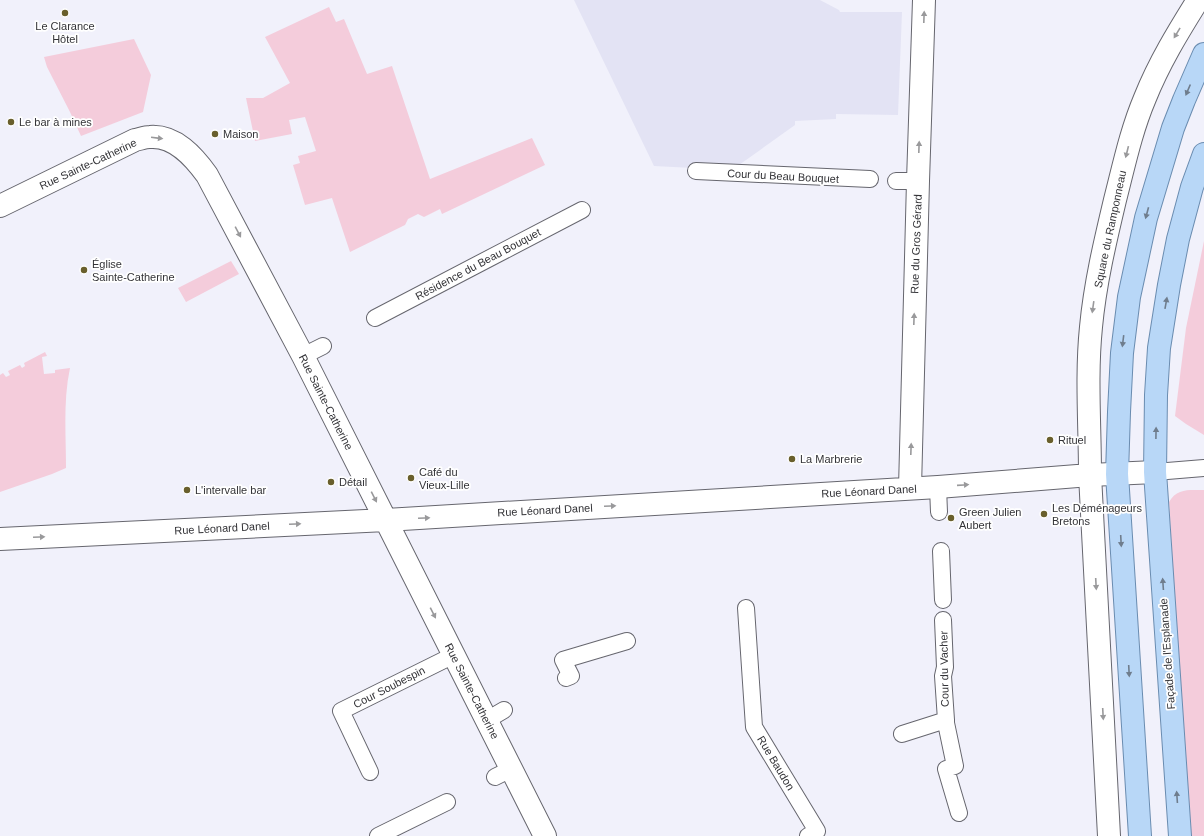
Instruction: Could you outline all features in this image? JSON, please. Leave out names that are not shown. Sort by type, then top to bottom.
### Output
[{"type":"main road","points":[[1140,836],[1117,474],[1122,352],[1129,297],[1146,218],[1163,159],[1184,100],[1204,54]]},
{"type":"main road","points":[[1155,472],[1156,395],[1159,348],[1163,321],[1178,239],[1192,187],[1204,154]]},
{"type":"main road","name":"Façade de l'Esplanade","points":[[1155,472],[1180,836]]},
{"type":"street","name":"Rue du Gros Gérard","points":[[910,488],[924,0]]},
{"type":"street","name":"Square du Ramponneau","points":[[1090,475],[1089,361],[1091,328],[1099,273],[1111,218],[1130,141],[1144,99],[1164,57],[1198,0]]},
{"type":"street","name":"Rue Sainte-Catherine","points":[[2,200],[135,140],[151,137],[161,138],[176,143],[186,150],[194,159],[207,175],[303,356],[454,655],[496,715],[503,773],[545,836]]},
{"type":"street","name":"Rue Léonard Danel","points":[[0,539],[386,520],[938,487],[1090,475],[1155,472]]},
{"type":"street","points":[[1090,475],[1109,836]]},
{"type":"lane","name":"Cour du Beau Bouquet","points":[[696,171],[870,179]]},
{"type":"lane","points":[[896,181],[918,182]]},
{"type":"lane","name":"Résidence du Beau Bouquet","points":[[375,318],[582,210]]},
{"type":"lane","points":[[303,356],[323,346]]},
{"type":"lane","points":[[1155,472],[1204,468]]},
{"type":"lane","points":[[938,487],[939,512]]},
{"type":"lane","points":[[941,550],[943,600]]},
{"type":"lane","name":"Rue Baudon","points":[[746,608],[754,727],[817,831],[808,836]]},
{"type":"lane","name":"Cour du Vacher","points":[[902,734],[946,720],[943,676],[945,667],[943,620]]},
{"type":"lane","points":[[566,678],[571,676],[564,660],[627,641]]},
{"type":"lane","name":"Cour Soubespin","points":[[370,772],[341,711],[454,655]]},
{"type":"lane","points":[[946,720],[955,766],[946,769],[959,814]]},
{"type":"lane","points":[[378,836],[447,802]]},
{"type":"shaded area","points":[[574,0],[820,0],[839,10],[840,12],[902,12],[898,115],[836,114],[836,119],[795,121],[795,125],[732,170],[654,166]]},
{"type":"shaded area","points":[[329,7],[336,22],[344,19],[367,74],[392,66],[430,179],[532,138],[545,165],[442,214],[440,209],[424,217],[418,214],[408,219],[405,225],[350,252],[332,198],[305,205],[293,165],[300,163],[298,156],[316,151],[305,117],[289,120],[292,134],[255,141],[246,98],[263,98],[290,83],[265,37]]},
{"type":"shaded area","points":[[134,39],[151,75],[143,112],[81,136],[47,67],[44,57]]},
{"type":"shaded area","points":[[1204,241],[1204,435],[1175,416],[1186,328]]},
{"type":"shaded area","points":[[231,261],[239,274],[186,302],[178,288]]},
{"type":"shaded area","points":[[45,352],[47,356],[42,357],[44,374],[55,373],[55,370],[70,368],[66,393],[66,468],[0,492],[0,375],[3,373],[6,377],[10,375],[8,371],[20,365],[22,368],[25,366],[24,363]]},
{"type":"shaded area","points":[[1188,490],[1204,490],[1204,836],[1189,836],[1169,502],[1172,497],[1180,492]]},
{"type":"place","name":"Le Clarance Hôtel","points":[[65,13]]},
{"type":"place","name":"Le bar à mines","points":[[11,122]]},
{"type":"place","name":"Maison","points":[[215,134]]},
{"type":"place","name":"Église Sainte-Catherine","points":[[84,270]]},
{"type":"place","name":"Rituel","points":[[1050,440]]},
{"type":"place","name":"La Marbrerie","points":[[792,459]]},
{"type":"place","name":"Café du Vieux-Lille","points":[[411,478]]},
{"type":"place","name":"Détail","points":[[331,482]]},
{"type":"place","name":"L'intervalle bar","points":[[187,490]]},
{"type":"place","name":"Les Déménageurs Bretons","points":[[1044,514]]},
{"type":"place","name":"Green Julien Aubert","points":[[951,518]]}]
